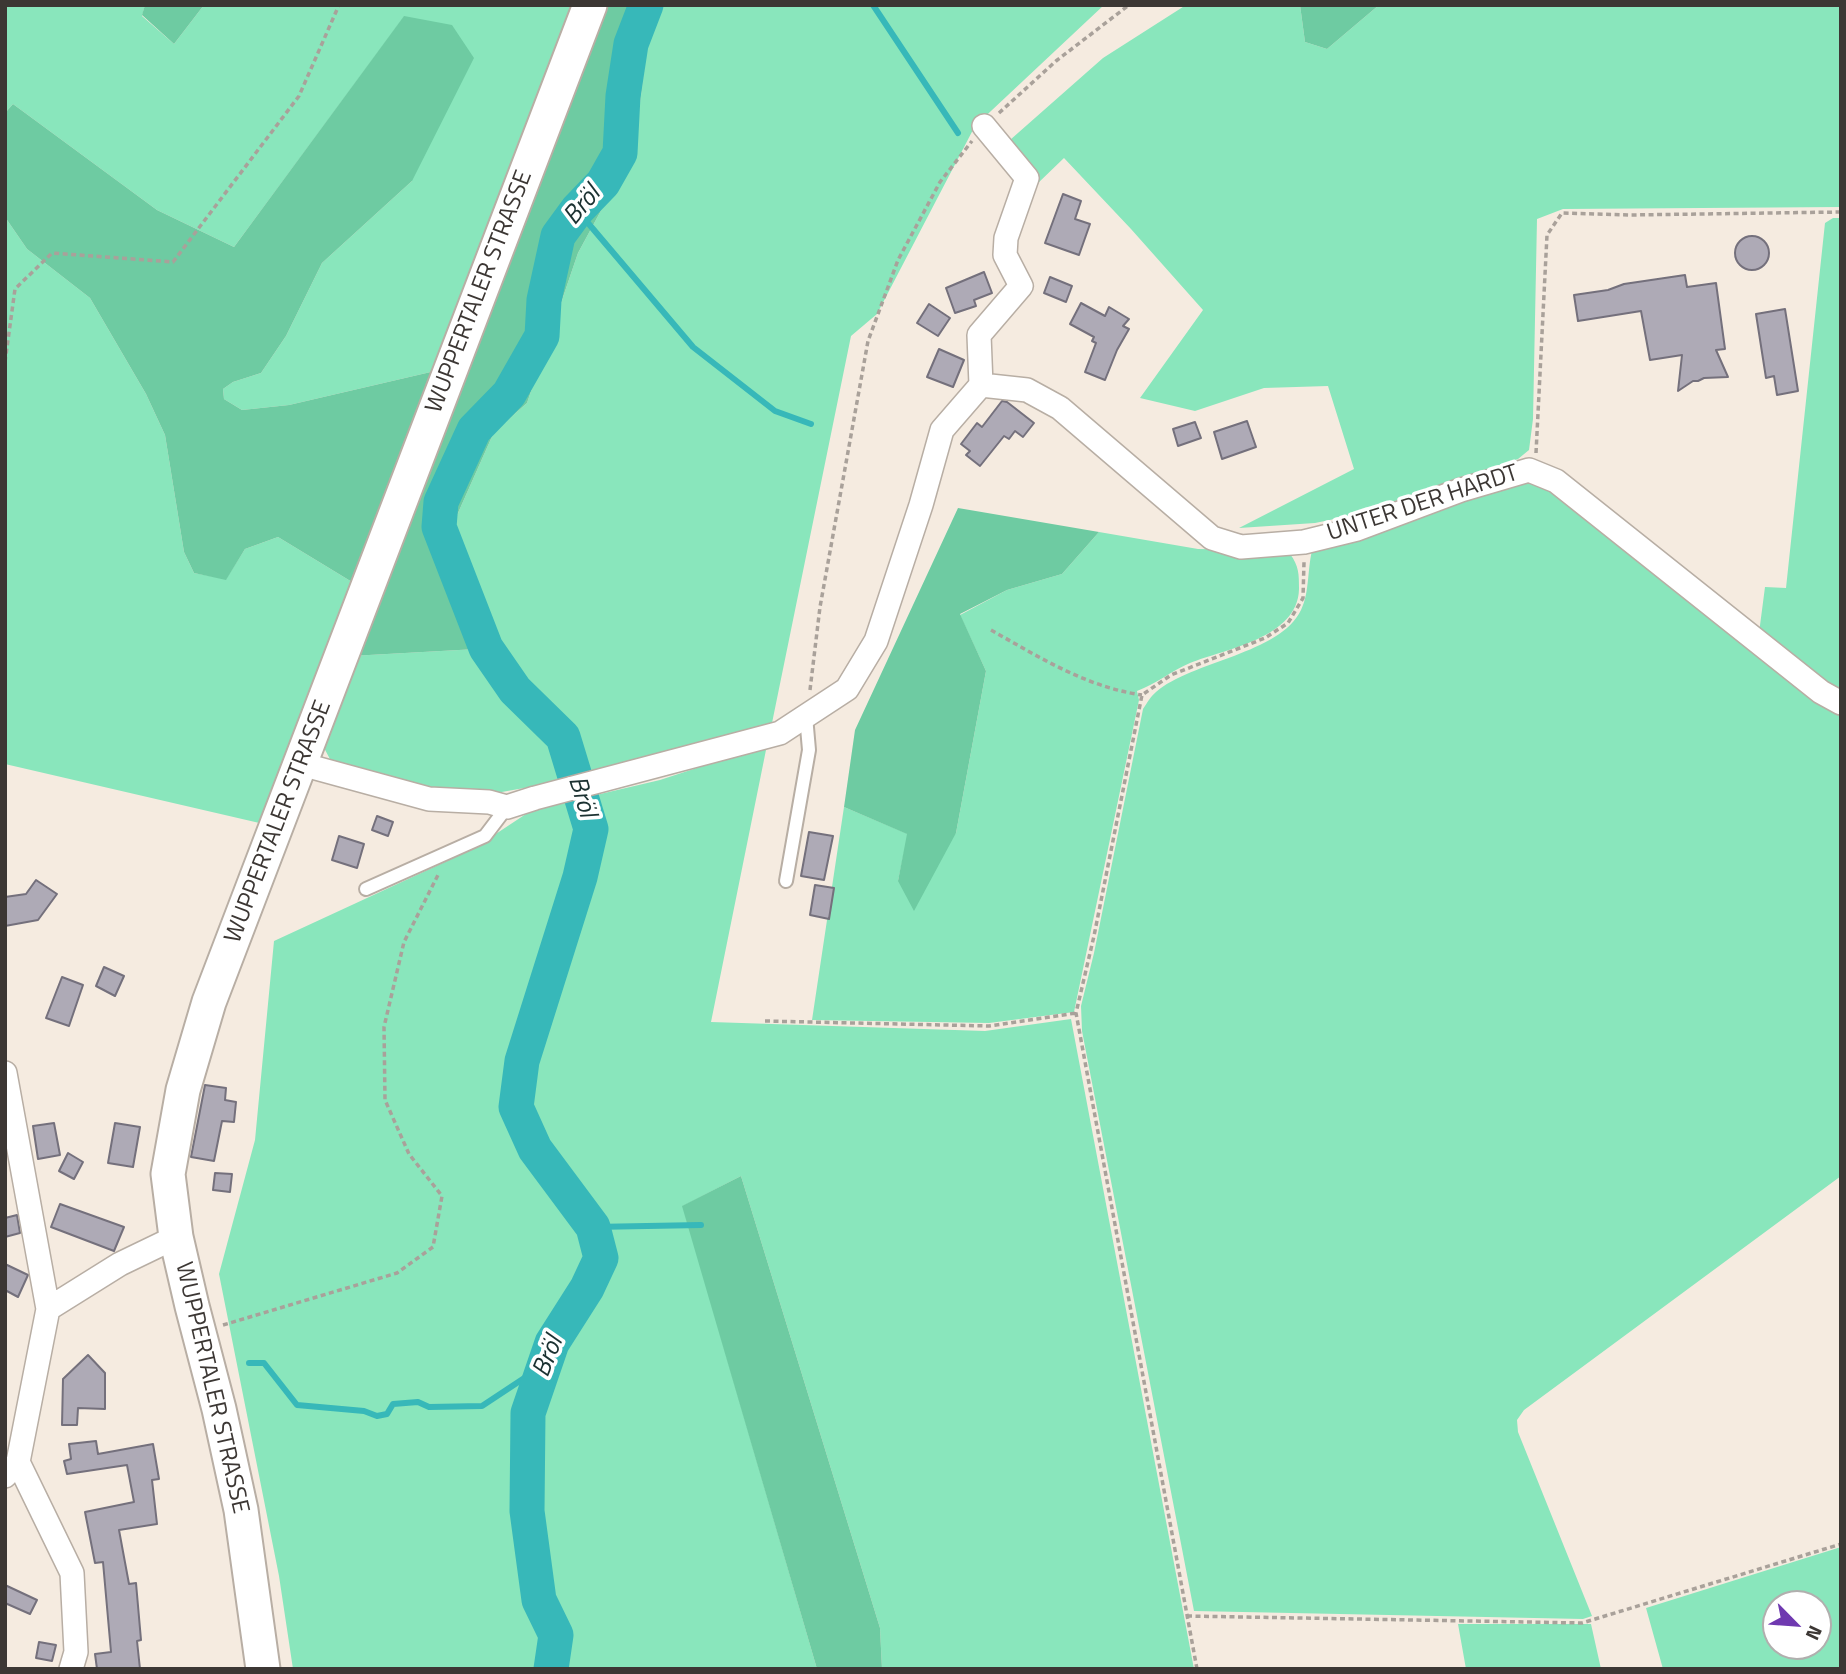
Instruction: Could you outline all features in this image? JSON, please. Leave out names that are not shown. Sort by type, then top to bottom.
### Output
[{"type":"main road","name":"WUPPERTALER STRASSE","points":[[263,1669],[242,1510],[176,1237],[168,1174],[183,1090],[209,1002],[590,5]]},
{"type":"street","points":[[301,764],[429,799],[489,803],[507,807],[780,733],[847,689],[876,641],[921,505],[942,430],[981,385],[979,335],[1021,286],[1005,256],[1005,247],[1027,178],[984,126]]},
{"type":"street","name":"UNTER DER HARDT","points":[[981,385],[1027,390],[1060,408],[1212,538],[1241,547],[1304,542],[1357,528],[1461,490],[1529,470],[1556,481],[1821,692],[1841,703]]},
{"type":"street","points":[[5,1073],[48,1309],[12,1469],[72,1573],[76,1652],[71,1669]]},
{"type":"street","points":[[48,1309],[120,1265],[176,1237]]},
{"type":"lane","points":[[786,881],[809,750],[806,716]]},
{"type":"lane","points":[[366,889],[485,836],[507,807]]},
{"type":"path","points":[[5,362],[15,289],[52,253],[173,262],[299,96],[339,5]]},
{"type":"path","points":[[806,716],[820,607],[868,341],[898,260],[940,182],[984,126],[1056,61],[1129,5]]},
{"type":"path","points":[[1534,472],[1547,235],[1562,213],[1630,215],[1841,212]]},
{"type":"path","points":[[991,631],[1065,672],[1115,691],[1142,695],[1171,675],[1265,638],[1288,623],[1303,598],[1304,542]]},
{"type":"path","points":[[1142,695],[1076,1013],[1197,1669]]},
{"type":"path","points":[[223,1325],[397,1273],[433,1247],[442,1196],[409,1154],[385,1100],[384,1027],[404,942],[449,852]]},
{"type":"path","points":[[765,1021],[989,1026],[1076,1013]]},
{"type":"path","points":[[1187,1616],[1582,1623],[1841,1544]]},
{"type":"green space","points":[[5,5],[145,5],[142,16],[174,44],[204,5],[579,5],[435,371],[289,405],[242,410],[224,399],[223,389],[233,382],[261,373],[286,336],[322,263],[412,181],[404,17],[234,247],[157,210],[13,104],[5,113]]},
{"type":"green space","points":[[145,5],[204,5],[174,44],[142,15]]},
{"type":"green space","points":[[601,5],[658,5],[650,23],[639,111],[617,181],[578,253],[527,403],[494,432],[454,522],[467,573],[492,616],[492,635],[477,649],[351,656]]},
{"type":"green space","points":[[658,5],[1104,5],[975,126],[877,314],[851,336],[772,723],[706,747],[581,778],[479,796],[429,791],[331,761],[323,746],[351,656],[477,649],[492,616],[467,573],[454,522],[494,432],[527,403],[578,253],[617,181],[639,111],[650,23]]},
{"type":"green space","points":[[1186,5],[1300,5],[1305,42],[1327,49],[1379,5],[1841,5],[1841,207],[1563,209],[1537,219],[1533,419],[1529,450],[1518,459],[1354,515],[1315,523],[1239,528],[1354,469],[1328,386],[1264,388],[1195,411],[1140,398],[1203,310],[1064,158],[1036,185],[1010,140],[1103,58]]},
{"type":"green space","points":[[1300,5],[1379,5],[1327,49],[1305,42]]},
{"type":"green space","points":[[404,16],[452,25],[474,58],[412,181],[322,263],[286,336],[261,373],[233,382],[223,389],[224,399],[242,410],[289,405],[435,371],[357,585],[278,537],[245,549],[226,580],[194,573],[184,552],[165,435],[146,394],[90,298],[27,249],[5,217],[5,113],[13,104],[157,210],[234,247]]},
{"type":"green space","points":[[5,217],[27,249],[90,298],[146,394],[165,435],[184,552],[194,573],[226,579],[245,549],[278,537],[357,585],[268,825],[5,764]]},
{"type":"green space","points":[[1833,218],[1841,218],[1841,695],[1759,633],[1765,587],[1786,588],[1825,223]]},
{"type":"green space","points":[[1526,479],[1544,487],[1841,713],[1841,1176],[1524,1410],[1517,1420],[1518,1432],[1592,1616],[1583,1619],[1194,1611],[1082,1031],[1081,1006],[1143,709],[1154,694],[1172,681],[1255,647],[1275,637],[1290,625],[1304,603],[1313,547]]},
{"type":"green space","points":[[958,508],[1099,532],[1062,574],[1007,590],[960,614],[986,671],[956,833],[914,911],[898,881],[907,834],[844,807],[855,730]]},
{"type":"green space","points":[[1099,532],[1198,549],[1256,550],[1290,554],[1298,570],[1299,589],[1295,606],[1286,619],[1273,630],[1240,646],[1190,663],[1137,691],[1139,700],[1074,1012],[989,1023],[812,1020],[844,807],[908,834],[898,881],[956,833],[986,671],[960,615],[1007,590],[1062,574]]},
{"type":"green space","points":[[767,745],[711,1022],[985,1031],[1071,1019],[1194,1669],[882,1669],[880,1628],[741,1176],[683,1206],[817,1669],[293,1669],[279,1576],[219,1274],[255,1140],[274,941],[473,849],[532,810],[660,780]]},
{"type":"green space","points":[[741,1176],[880,1628],[882,1669],[817,1669],[682,1206]]},
{"type":"green space","points":[[1841,1547],[1841,1669],[1663,1669],[1646,1608]]},
{"type":"green space","points":[[1458,1624],[1591,1624],[1601,1669],[1466,1669]]},
{"type":"building","points":[[1063,194],[1081,201],[1075,219],[1090,224],[1079,255],[1045,243]]},
{"type":"building","points":[[1752,236],[1764,241],[1769,253],[1764,265],[1752,270],[1740,265],[1735,253],[1740,241]]},
{"type":"building","points":[[984,272],[992,293],[974,300],[976,306],[955,313],[946,288]]},
{"type":"building","points":[[1685,275],[1687,287],[1716,283],[1725,349],[1716,350],[1728,377],[1693,381],[1678,391],[1682,355],[1650,360],[1641,311],[1578,321],[1574,295]]},
{"type":"building","points":[[1050,277],[1072,286],[1066,302],[1044,293]]},
{"type":"building","points":[[1081,303],[1105,316],[1109,307],[1129,319],[1123,326],[1129,329],[1105,380],[1085,372],[1096,343],[1092,341],[1094,337],[1070,324]]},
{"type":"building","points":[[929,304],[950,318],[938,336],[917,323]]},
{"type":"building","points":[[1785,309],[1798,391],[1777,395],[1774,376],[1766,378],[1756,314]]},
{"type":"building","points":[[939,349],[964,360],[953,387],[927,377]]},
{"type":"building","points":[[1002,401],[1034,423],[1023,437],[1015,431],[1009,439],[1004,436],[980,466],[966,455],[970,451],[961,444],[977,423],[982,427]]},
{"type":"building","points":[[1247,421],[1256,447],[1222,459],[1214,432]]},
{"type":"building","points":[[1195,422],[1201,438],[1178,446],[1173,429]]},
{"type":"building","points":[[377,816],[393,822],[388,836],[372,830]]},
{"type":"building","points":[[809,832],[833,836],[824,880],[801,876]]},
{"type":"building","points":[[339,836],[364,844],[357,868],[332,860]]},
{"type":"building","points":[[36,880],[57,894],[38,920],[5,926],[5,897],[26,894]]},
{"type":"building","points":[[815,885],[834,888],[829,919],[810,915]]},
{"type":"building","points":[[104,967],[124,976],[115,996],[96,986]]},
{"type":"building","points":[[62,977],[83,985],[69,1026],[46,1018]]},
{"type":"building","points":[[205,1085],[226,1088],[225,1100],[236,1102],[234,1122],[222,1121],[214,1161],[191,1157]]},
{"type":"building","points":[[54,1123],[60,1155],[38,1159],[33,1126]]},
{"type":"building","points":[[115,1123],[140,1127],[133,1167],[108,1163]]},
{"type":"building","points":[[68,1153],[83,1162],[74,1179],[59,1171]]},
{"type":"building","points":[[215,1173],[232,1174],[230,1192],[213,1190]]},
{"type":"building","points":[[60,1204],[124,1227],[114,1251],[51,1227]]},
{"type":"building","points":[[17,1215],[20,1233],[5,1237],[5,1218]]},
{"type":"building","points":[[5,1264],[28,1275],[18,1297],[5,1290]]},
{"type":"building","points":[[88,1355],[105,1373],[105,1409],[78,1408],[77,1425],[62,1425],[63,1379]]},
{"type":"building","points":[[96,1441],[98,1454],[153,1444],[159,1479],[152,1480],[157,1524],[119,1530],[129,1584],[136,1583],[141,1640],[137,1641],[140,1669],[97,1669],[95,1654],[111,1652],[103,1562],[95,1563],[85,1512],[134,1502],[127,1465],[67,1474],[64,1461],[71,1459],[69,1444]]},
{"type":"building","points":[[5,1585],[37,1600],[30,1614],[5,1603]]},
{"type":"building","points":[[39,1642],[56,1645],[52,1661],[36,1658]]},
{"type":"waterway","name":"Bröl","points":[[551,1669],[556,1635],[539,1600],[527,1511],[528,1413],[552,1343],[587,1288],[601,1258],[593,1227],[535,1149],[516,1107],[522,1061],[580,877],[591,829],[563,737],[515,690],[486,648],[439,527],[441,502],[474,430],[509,394],[542,336],[544,300],[558,236],[577,210],[603,183],[620,153],[623,96],[631,44],[646,5]]},
{"type":"waterway","points":[[873,5],[958,133]]},
{"type":"waterway","points":[[577,210],[693,347],[775,411],[811,424]]},
{"type":"waterway","points":[[593,1227],[701,1225]]},
{"type":"waterway","points":[[249,1363],[264,1363],[297,1405],[364,1411],[377,1416],[387,1414],[393,1404],[418,1402],[429,1407],[482,1406],[544,1365]]}]
